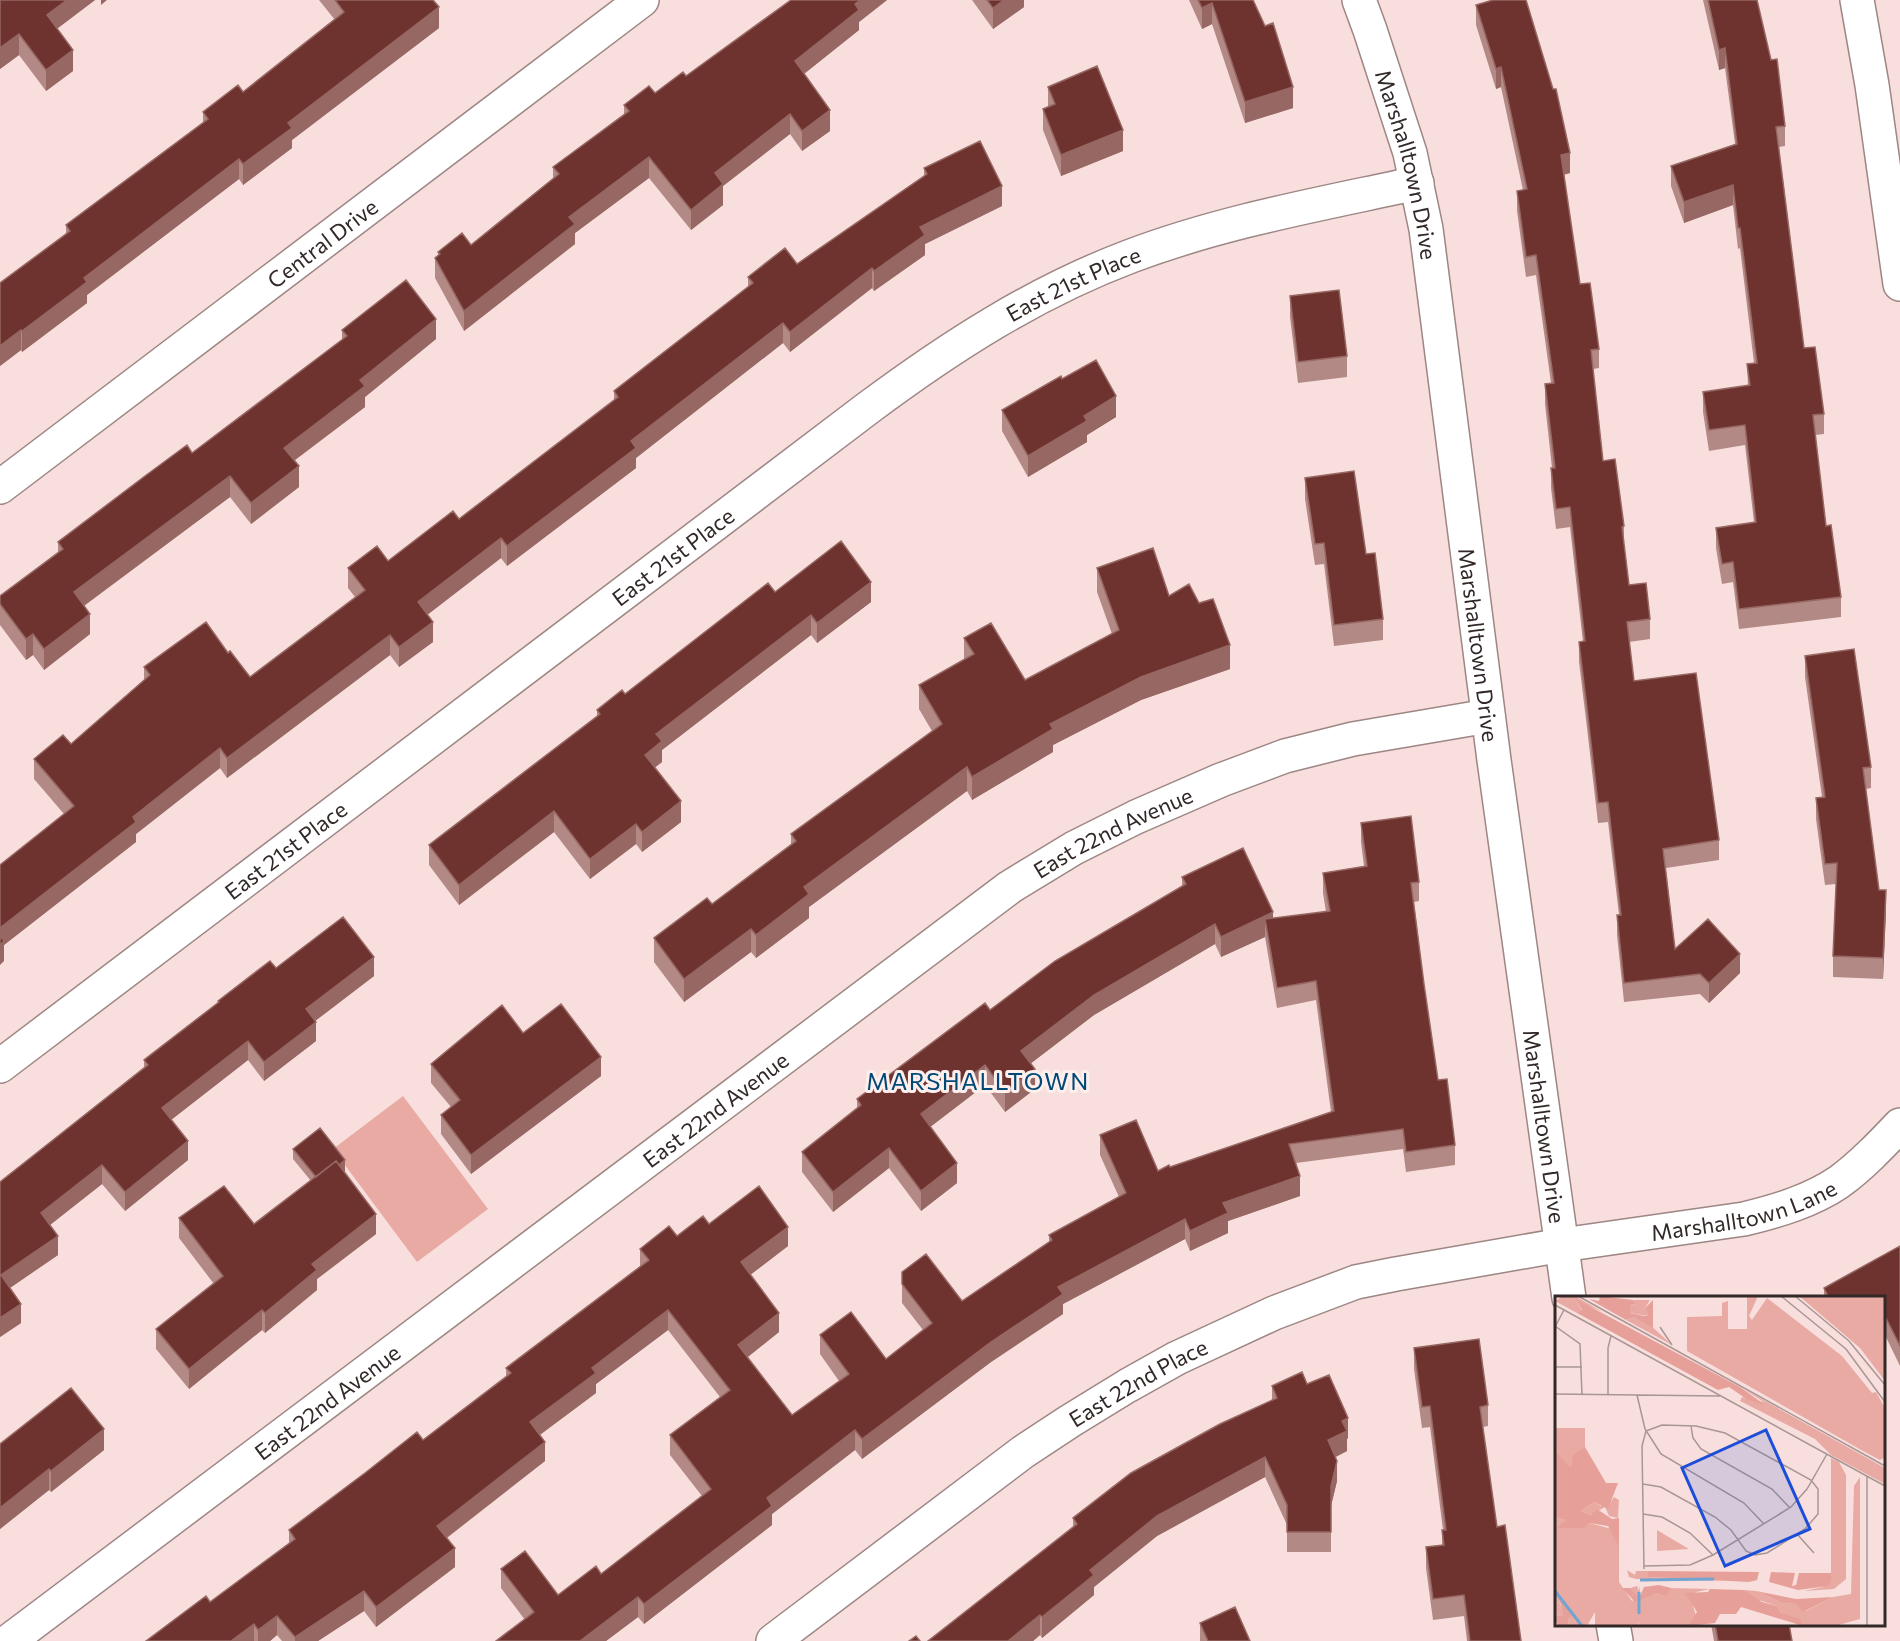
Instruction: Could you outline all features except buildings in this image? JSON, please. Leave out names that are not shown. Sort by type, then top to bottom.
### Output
[{"type":"street","name":"Central Drive","points":[[0,487],[642,0]]},
{"type":"street","name":"Marshalltown Drive","points":[[1359,0],[1410,153],[1426,228],[1488,716],[1569,1296]]},
{"type":"street","points":[[1857,0],[1897,242],[1900,284]]},
{"type":"street","name":"East 21st Place","points":[[0,1066],[858,415],[926,365],[978,331],[1032,301],[1131,256],[1203,232],[1257,218],[1417,183]]},
{"type":"street","name":"East 22nd Avenue","points":[[9,1641],[1010,887],[1074,848],[1136,817],[1274,760],[1353,739],[1488,716]]},
{"type":"street","name":"Marshalltown Lane","points":[[1562,1245],[1744,1219],[1804,1201],[1838,1182],[1878,1148],[1900,1125]]},
{"type":"street","name":"East 22nd Place","points":[[773,1641],[1023,1452],[1127,1386],[1177,1358],[1274,1313],[1356,1282],[1562,1245]]},
{"type":"street","points":[[1613,1626],[1616,1641]]},
{"type":"shaded area","points":[[403,1096],[488,1209],[417,1262],[333,1149]]},
{"type":"district","name":"MARSHALLTOWN","points":[[978,1080]]}]
